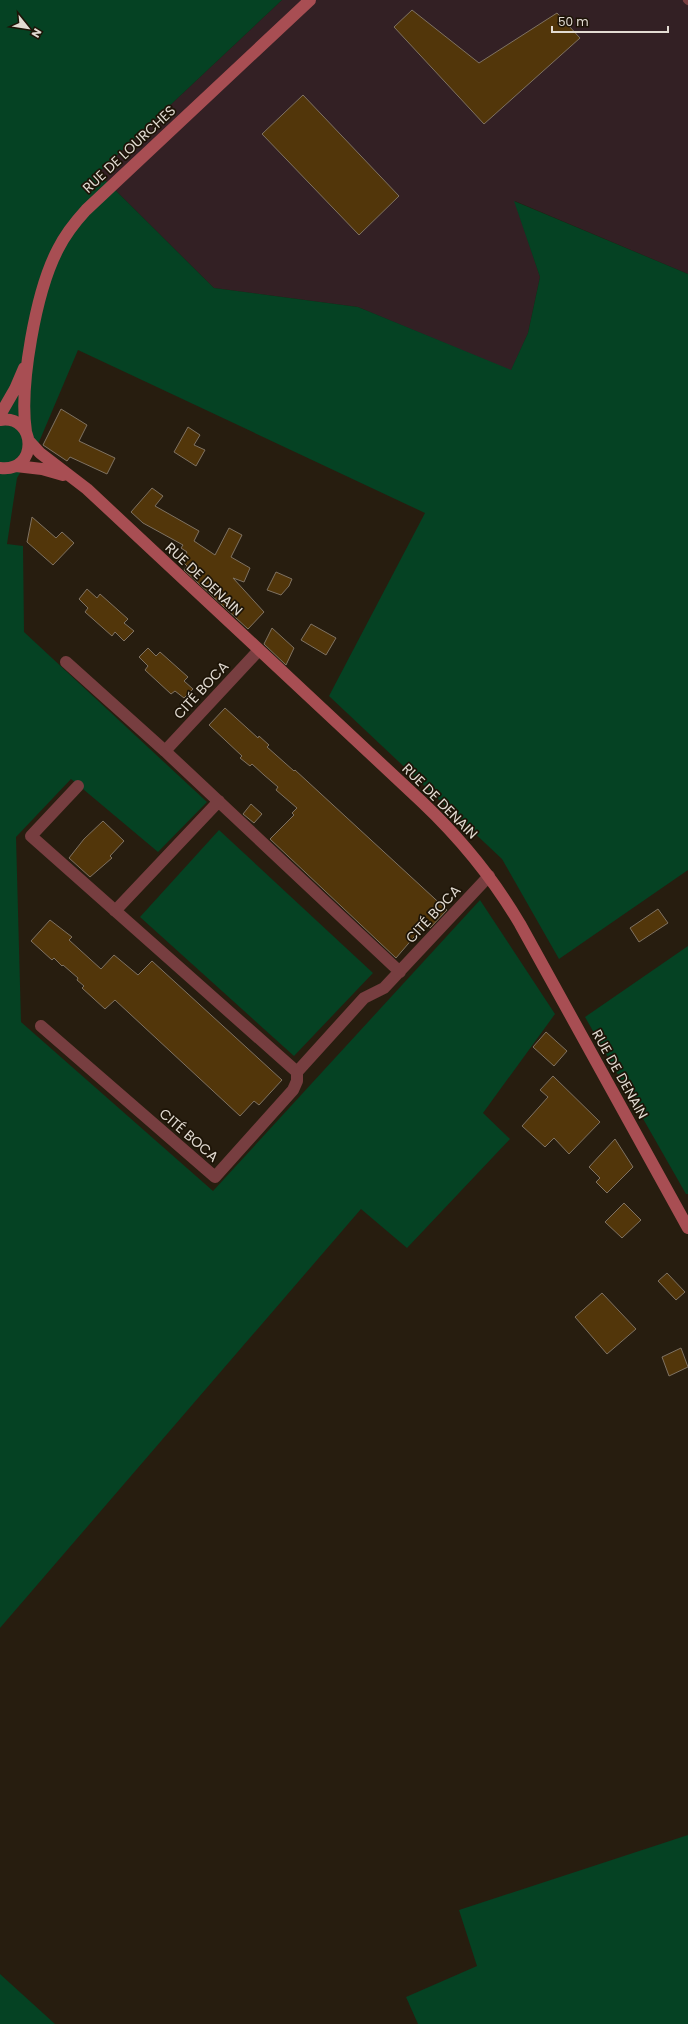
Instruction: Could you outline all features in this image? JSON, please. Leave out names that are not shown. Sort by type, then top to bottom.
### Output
[{"type":"street","name":"RUE DE LOURCHES","points":[[27,436],[24,411],[28,358],[47,276],[57,250],[70,229],[91,205],[310,0]]},
{"type":"street","name":"RUE DE LOURCHES","points":[[0,415],[15,389],[28,358]]},
{"type":"street","name":"RUE DE DENAIN","points":[[0,420],[15,422],[40,453],[70,478],[87,489],[456,836],[489,876],[527,936],[688,1228]]},
{"type":"street","points":[[16,466],[26,455],[27,436]]},
{"type":"street","name":"RUE DE DENAIN","points":[[0,468],[16,466],[42,469],[70,478]]},
{"type":"street","name":"CITÉ BOCA","points":[[165,751],[259,650]]},
{"type":"street","points":[[66,662],[219,801],[400,972]]},
{"type":"street","points":[[78,786],[31,836],[297,1072]]},
{"type":"street","points":[[115,911],[219,801]]},
{"type":"street","name":"CITÉ BOCA","points":[[41,1026],[215,1177],[293,1090],[298,1081],[297,1072],[364,998],[368,995],[381,991],[489,876]]},
{"type":"shaded area","points":[[282,0],[688,0],[688,274],[515,201],[540,277],[528,333],[511,371],[358,307],[214,288],[98,173]]},
{"type":"green space","points":[[0,0],[282,0],[98,173],[214,288],[358,307],[511,370],[528,333],[540,277],[514,201],[688,274],[688,870],[559,959],[502,859],[329,696],[425,513],[78,350],[39,442],[17,478],[7,544],[23,546],[24,632],[207,802],[158,852],[71,779],[16,837],[21,1022],[213,1191],[480,900],[555,1014],[483,1113],[510,1139],[407,1248],[361,1209],[0,1628]]},
{"type":"green space","points":[[219,830],[373,973],[294,1056],[140,917]]},
{"type":"green space","points":[[688,946],[688,1194],[686,1194],[585,1017]]},
{"type":"green space","points":[[688,1835],[688,2024],[418,2024],[406,1997],[477,1966],[459,1910]]},
{"type":"green space","points":[[0,1974],[55,2024],[0,2024]]},
{"type":"building","points":[[412,10],[479,63],[557,13],[580,38],[484,124],[394,27]]},
{"type":"building","points":[[303,95],[399,196],[359,235],[262,134]]},
{"type":"building","points":[[61,409],[87,425],[79,441],[115,458],[107,474],[70,457],[67,461],[43,445]]},
{"type":"building","points":[[188,427],[200,435],[194,445],[205,450],[196,466],[174,452]]},
{"type":"building","points":[[152,488],[163,496],[155,506],[199,531],[194,541],[215,555],[229,528],[242,535],[231,557],[250,568],[244,582],[233,578],[264,612],[248,629],[184,570],[187,566],[182,561],[187,552],[181,548],[183,545],[143,523],[131,512]]},
{"type":"building","points":[[32,517],[56,538],[62,532],[74,543],[53,565],[27,542]]},
{"type":"building","points":[[276,572],[292,579],[289,586],[281,595],[267,590]]},
{"type":"building","points":[[87,589],[97,598],[100,594],[128,619],[124,623],[134,631],[124,641],[115,632],[112,636],[85,612],[88,608],[79,599]]},
{"type":"building","points":[[311,624],[336,638],[326,655],[301,640]]},
{"type":"building","points":[[272,628],[294,648],[286,665],[264,644]]},
{"type":"building","points":[[148,648],[156,656],[160,652],[188,677],[184,681],[193,689],[184,698],[175,691],[171,694],[145,670],[148,666],[139,657]]},
{"type":"building","points":[[225,708],[258,738],[259,736],[269,745],[267,747],[294,771],[295,770],[447,910],[430,928],[428,925],[422,931],[420,930],[396,958],[270,839],[294,815],[292,813],[297,808],[276,790],[278,787],[252,764],[250,766],[240,758],[242,756],[209,725]]},
{"type":"building","points":[[251,804],[262,814],[254,823],[243,814]]},
{"type":"building","points":[[103,821],[124,841],[110,856],[112,858],[90,877],[69,858],[84,839]]},
{"type":"building","points":[[658,909],[668,923],[639,942],[630,928]]},
{"type":"building","points":[[50,920],[72,937],[69,940],[101,969],[114,955],[138,975],[152,961],[282,1080],[259,1105],[254,1101],[240,1116],[115,1000],[105,1009],[82,988],[84,986],[77,980],[78,978],[54,958],[52,960],[31,941]]},
{"type":"building","points":[[546,1032],[567,1051],[554,1066],[533,1047]]},
{"type":"building","points":[[553,1076],[600,1122],[569,1154],[554,1138],[545,1147],[522,1126],[548,1097],[540,1090]]},
{"type":"building","points":[[615,1139],[633,1167],[607,1193],[596,1182],[600,1178],[589,1167]]},
{"type":"building","points":[[624,1203],[641,1220],[622,1238],[605,1222]]},
{"type":"building","points":[[667,1273],[685,1292],[676,1300],[658,1281]]},
{"type":"building","points":[[602,1293],[636,1329],[607,1354],[575,1317]]},
{"type":"building","points":[[681,1348],[688,1367],[669,1376],[662,1357]]}]
